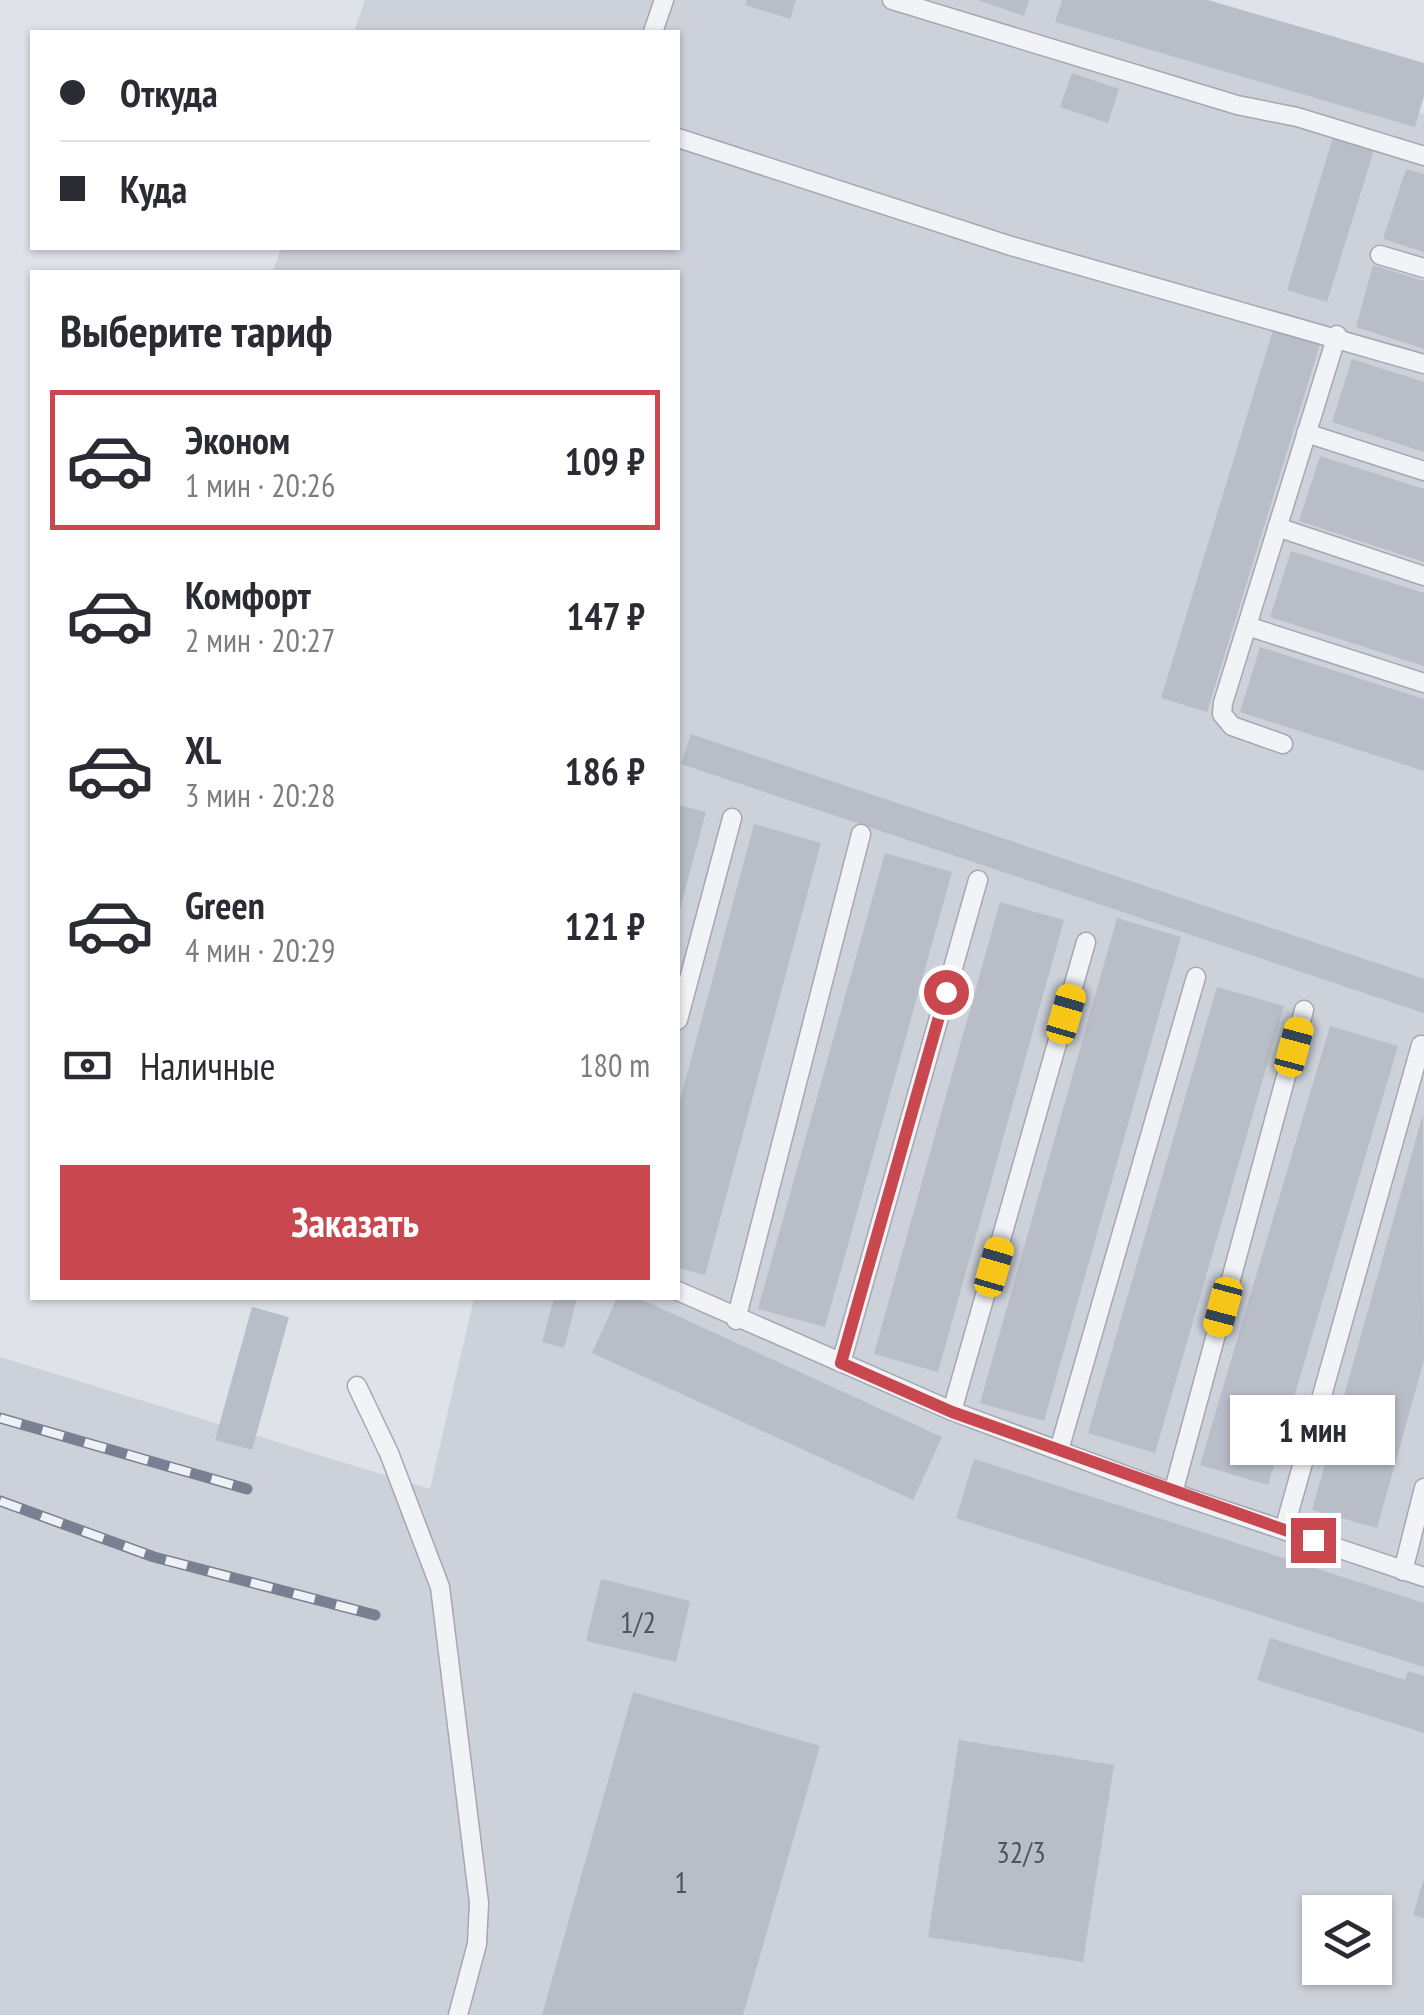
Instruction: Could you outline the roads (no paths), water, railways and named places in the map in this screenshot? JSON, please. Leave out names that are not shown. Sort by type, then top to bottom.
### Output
[{"type":"lane","points":[[655,30],[664,0]]},
{"type":"lane","points":[[892,0],[1219,100],[1297,117],[1424,156]]},
{"type":"lane","points":[[680,139],[1010,246],[1337,336],[1424,364]]},
{"type":"lane","points":[[1380,255],[1424,268]]},
{"type":"lane","points":[[1282,744],[1241,730],[1222,714],[1337,336]]},
{"type":"lane","points":[[1306,433],[1424,471]]},
{"type":"lane","points":[[1277,527],[1424,576]]},
{"type":"lane","points":[[1247,626],[1424,683]]},
{"type":"lane","points":[[680,1013],[732,818]]},
{"type":"lane","points":[[736,1320],[861,834]]},
{"type":"lane","points":[[841,1363],[978,880]]},
{"type":"lane","points":[[952,1412],[1086,942]]},
{"type":"lane","points":[[1059,1450],[1196,977]]},
{"type":"lane","points":[[1173,1494],[1304,1010]]},
{"type":"lane","points":[[1284,1530],[1420,1045]]},
{"type":"lane","points":[[680,1291],[736,1320],[952,1412],[1173,1494],[1424,1577]]},
{"type":"lane","points":[[357,1386],[396,1469],[440,1587],[479,1904],[477,1944],[458,2015]]},
{"type":"lane","points":[[1403,1570],[1424,1488]]},
{"type":"railway","points":[[0,1418],[247,1489]]},
{"type":"railway","points":[[0,1501],[154,1557],[375,1615]]}]
